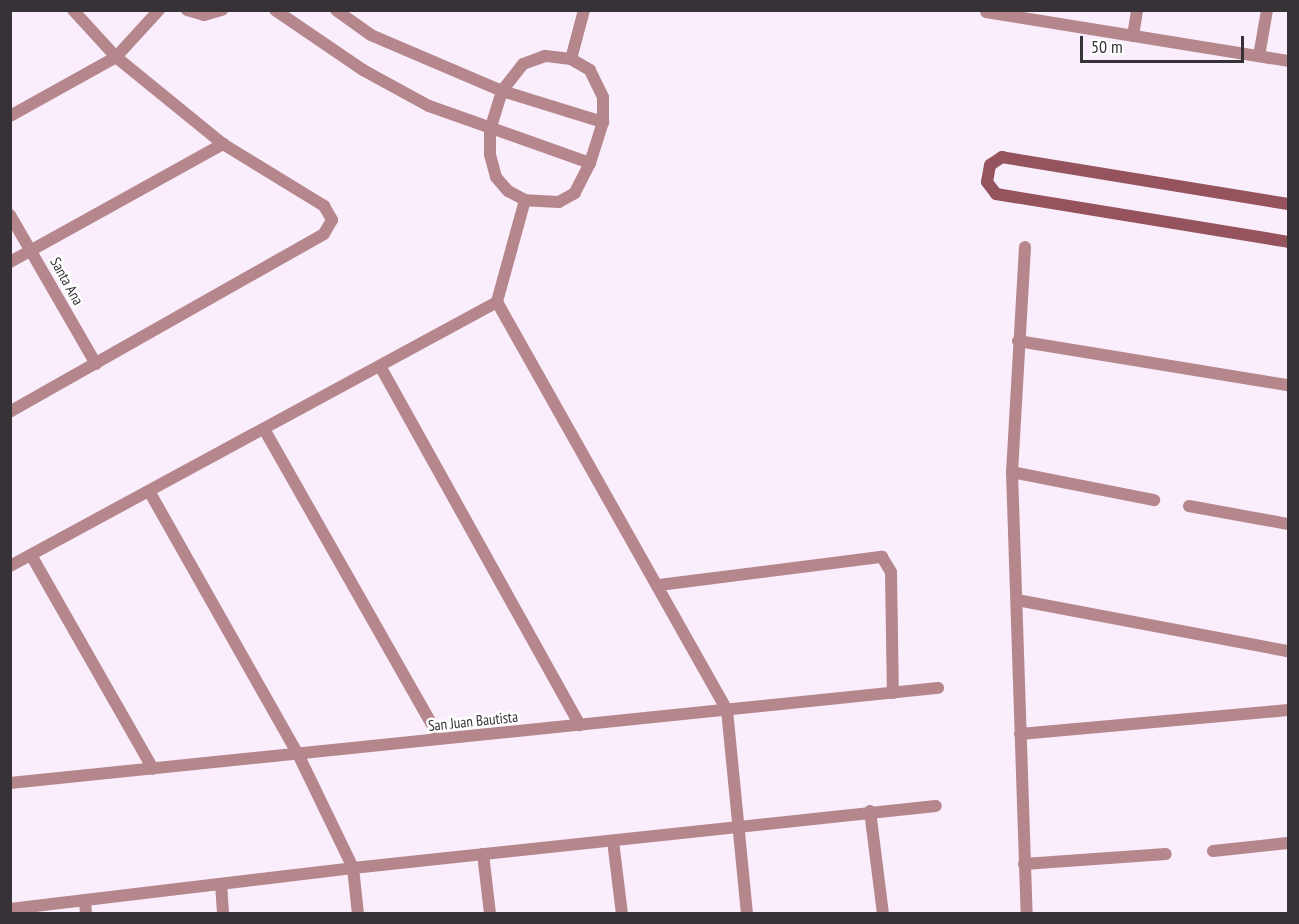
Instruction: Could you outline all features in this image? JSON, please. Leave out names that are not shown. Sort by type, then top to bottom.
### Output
[{"type":"street","points":[[10,412],[328,227],[332,220],[324,206],[223,144],[116,57],[73,10]]},
{"type":"street","points":[[10,116],[116,57],[159,10]]},
{"type":"street","points":[[187,10],[204,15],[222,10]]},
{"type":"street","points":[[275,10],[363,70],[429,106],[489,130],[590,163]]},
{"type":"street","points":[[336,10],[371,35],[502,91],[603,122]]},
{"type":"street","points":[[571,59],[584,10]]},
{"type":"street","points":[[1133,36],[1137,10]]},
{"type":"street","points":[[1259,56],[1268,10]]},
{"type":"street","points":[[986,12],[1048,15],[1133,36],[1288,61]]},
{"type":"street","points":[[545,56],[571,59],[599,81],[603,122],[590,163],[575,193],[559,202],[525,200],[496,177],[489,130],[502,91],[523,64],[545,56]]},
{"type":"street","points":[[10,262],[223,144]]},
{"type":"street","points":[[1288,204],[1002,157],[990,165],[987,182],[996,194],[1288,242]]},
{"type":"street","points":[[525,200],[497,303],[727,710],[747,914]]},
{"type":"street","name":"Santa Ana","points":[[10,215],[96,363]]},
{"type":"street","points":[[1025,247],[1012,472],[1027,914]]},
{"type":"street","points":[[10,566],[497,303]]},
{"type":"street","points":[[1018,341],[1288,385]]},
{"type":"street","points":[[380,366],[580,725]]},
{"type":"street","points":[[264,429],[440,739]]},
{"type":"street","points":[[1012,472],[1154,500]]},
{"type":"street","points":[[149,491],[298,754],[353,868],[358,914]]},
{"type":"street","points":[[1189,506],[1288,524]]},
{"type":"street","points":[[31,555],[153,769]]},
{"type":"street","points":[[658,585],[882,558],[891,572],[893,693]]},
{"type":"street","points":[[1017,600],[1288,651]]},
{"type":"street","name":"San Juan Bautista","points":[[10,783],[939,688]]},
{"type":"street","points":[[1020,734],[1288,710]]},
{"type":"street","points":[[10,909],[353,868],[613,841],[737,823],[936,806]]},
{"type":"street","points":[[870,811],[883,914]]},
{"type":"street","points":[[613,841],[622,914]]},
{"type":"street","points":[[1213,851],[1288,843]]},
{"type":"street","points":[[483,854],[490,914]]},
{"type":"street","points":[[1024,864],[1166,854]]},
{"type":"street","points":[[220,884],[223,914]]},
{"type":"street","points":[[85,900],[86,914]]}]
